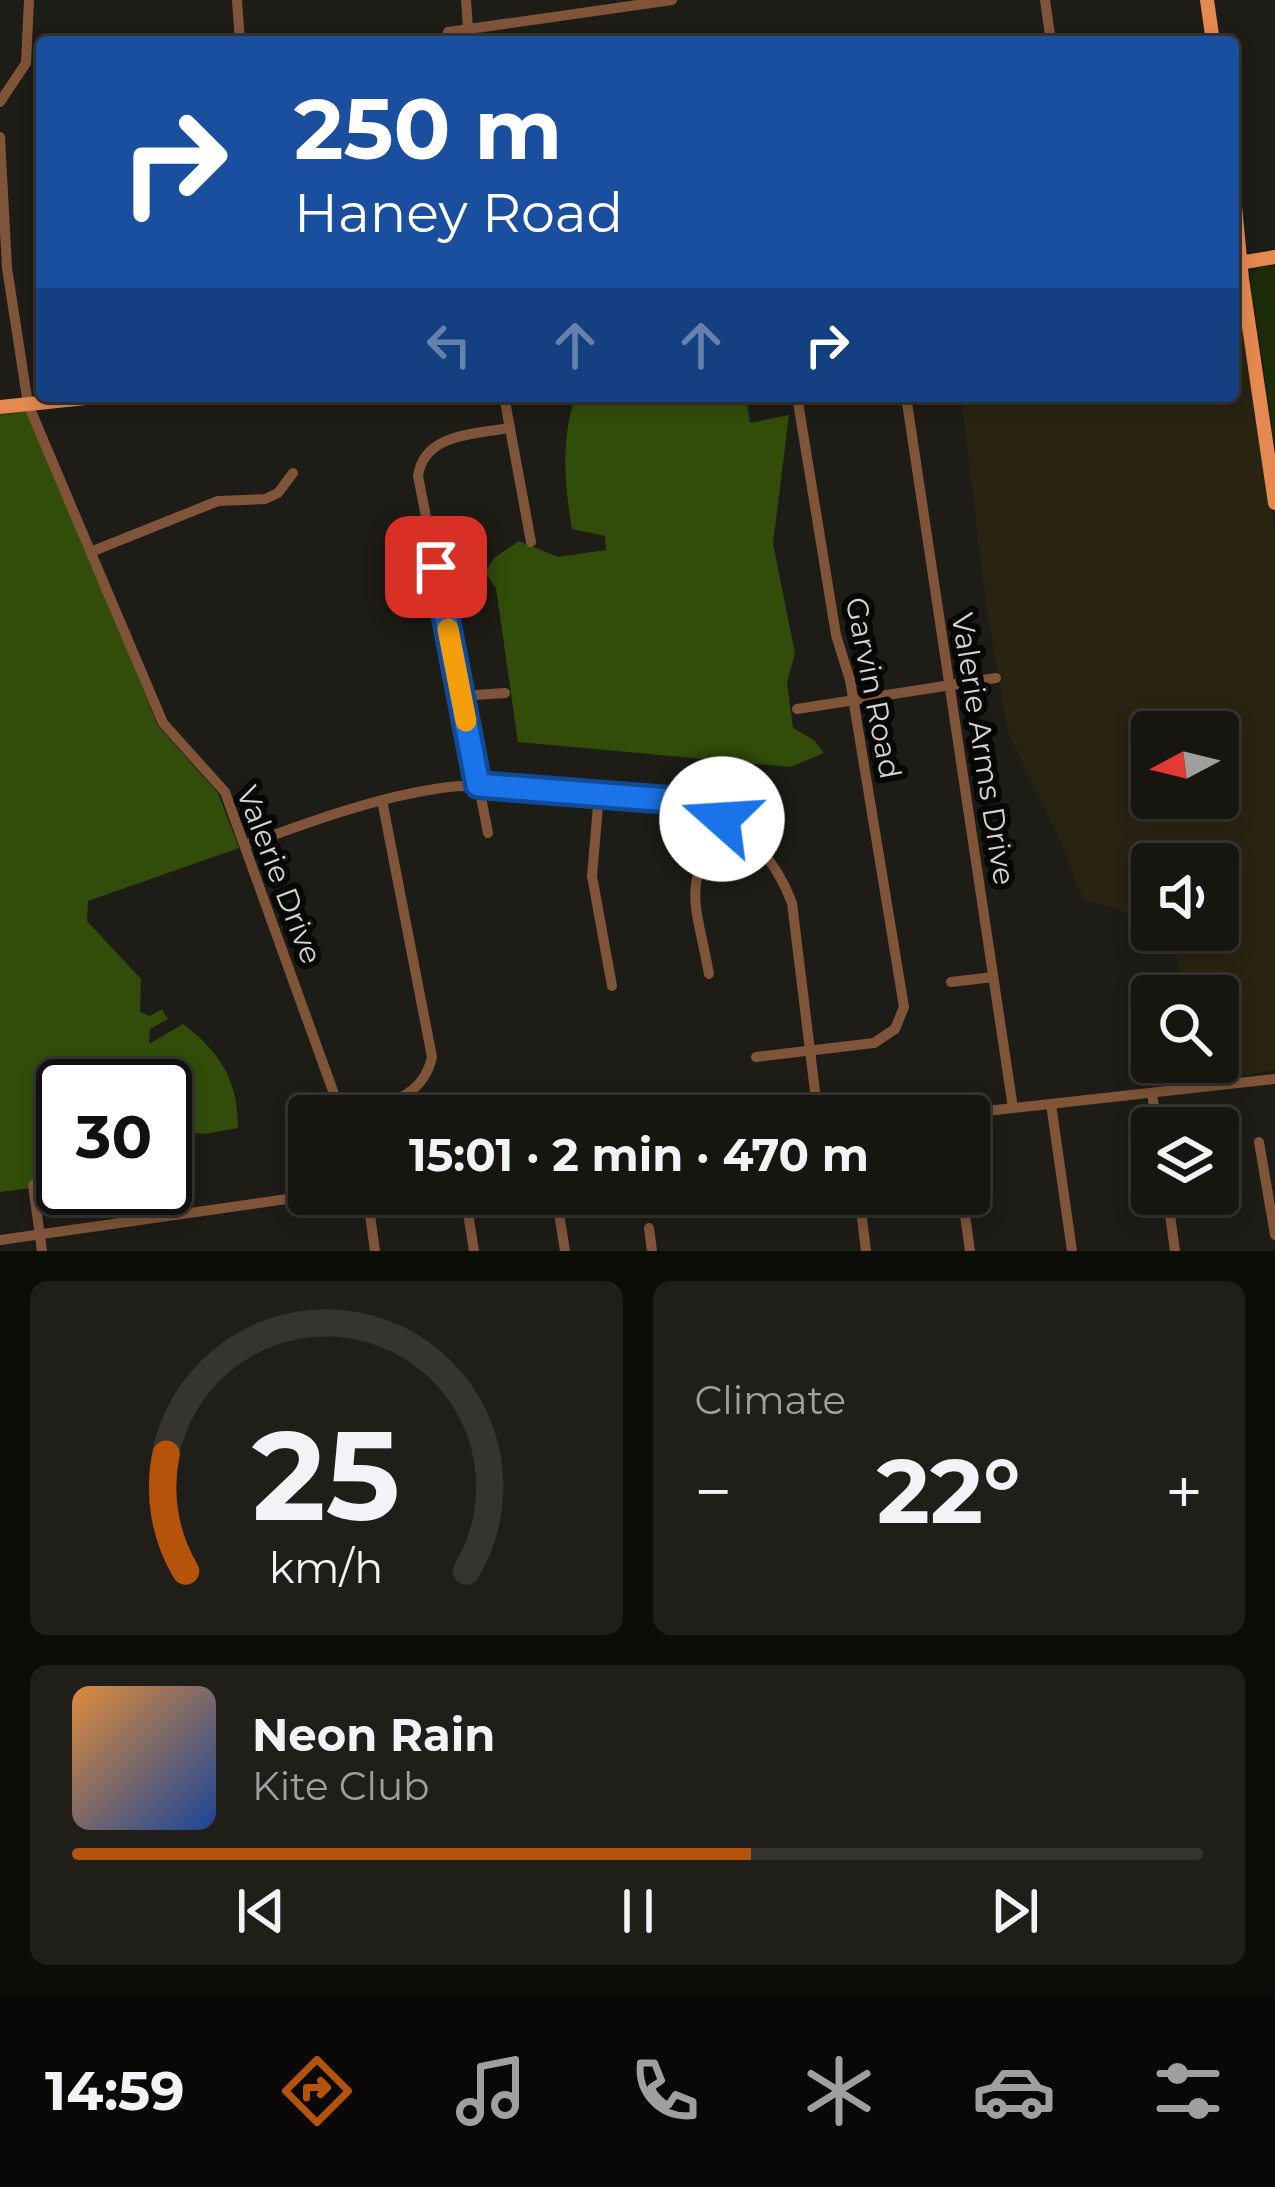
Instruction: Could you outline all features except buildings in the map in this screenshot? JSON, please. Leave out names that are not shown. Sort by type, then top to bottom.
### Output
[{"type":"main road","points":[[1207,0],[1212,36]]},
{"type":"main road","points":[[1239,263],[1275,257]]},
{"type":"main road","points":[[1239,269],[1275,503]]},
{"type":"main road","points":[[0,407],[47,402]]},
{"type":"street","points":[[0,102],[26,63],[29,0]]},
{"type":"street","points":[[236,0],[239,36]]},
{"type":"street","points":[[466,0],[469,35]]},
{"type":"street","points":[[448,32],[469,35],[672,0]]},
{"type":"street","points":[[1045,0],[1050,36]]},
{"type":"street","name":"Valerie Drive","points":[[0,137],[5,250],[28,404],[163,723],[216,778],[246,845],[335,1095]]},
{"type":"street","points":[[505,402],[531,542]]},
{"type":"street","name":"Garvin Road","points":[[798,402],[836,634],[854,700],[902,1017],[885,1038],[811,1050]]},
{"type":"street","name":"Valerie Arms Drive","points":[[907,402],[1013,1108]]},
{"type":"street","points":[[488,833],[419,467],[440,442],[510,428]]},
{"type":"street","points":[[93,551],[218,501],[265,499],[278,493],[293,473]]},
{"type":"street","points":[[797,709],[996,678]]},
{"type":"street","points":[[461,697],[505,693]]},
{"type":"street","points":[[246,845],[382,800],[478,785],[669,800],[722,819],[747,836],[771,863],[792,903],[816,1095]]},
{"type":"street","points":[[599,794],[593,889],[612,986]]},
{"type":"street","points":[[382,800],[432,1057],[428,1074],[403,1095]]},
{"type":"street","points":[[747,836],[769,811]]},
{"type":"street","points":[[709,974],[695,923],[694,883],[697,866],[722,819]]},
{"type":"street","points":[[951,982],[993,977]]},
{"type":"street","points":[[756,1057],[811,1050]]},
{"type":"street","points":[[990,1111],[1275,1079]]},
{"type":"street","points":[[1152,1093],[1154,1107]]},
{"type":"street","points":[[1051,1104],[1072,1251]]},
{"type":"street","points":[[1259,1142],[1275,1235]]},
{"type":"street","points":[[33,1185],[42,1251]]},
{"type":"street","points":[[0,1240],[288,1199]]},
{"type":"street","points":[[370,1215],[375,1251]]},
{"type":"street","points":[[468,1215],[474,1251]]},
{"type":"street","points":[[559,1215],[565,1251]]},
{"type":"street","points":[[862,1215],[866,1251]]},
{"type":"street","points":[[965,1215],[970,1251]]},
{"type":"street","points":[[1170,1215],[1175,1251]]},
{"type":"street","points":[[649,1228],[652,1251]]},
{"type":"shaded area","points":[[1239,282],[1275,531],[1275,1070],[1239,1076],[1239,975],[1180,975],[1176,951],[1239,951],[1239,843],[1131,843],[1131,914],[1082,898],[1061,842],[1008,733],[986,605],[962,402],[1239,402]]},
{"type":"green space","points":[[1275,265],[1275,446],[1251,279],[1258,267]]},
{"type":"green space","points":[[574,402],[747,402],[750,423],[789,415],[773,544],[795,654],[787,682],[793,728],[814,740],[824,753],[791,767],[518,742],[496,588],[485,573],[494,558],[519,541],[558,557],[606,550],[605,536],[572,529],[566,479]]},
{"type":"green space","points":[[29,411],[158,726],[218,793],[239,848],[88,901],[87,921],[141,979],[140,1012],[150,1016],[162,1009],[168,1019],[150,1029],[149,1044],[183,1024],[217,1057],[231,1082],[238,1128],[192,1132],[192,1059],[36,1059],[36,1187],[0,1192],[0,415]]},
{"type":"slow traffic","points":[[448,629],[466,721]]},
{"type":"route","points":[[436,567],[478,785],[669,800],[722,819]]}]
